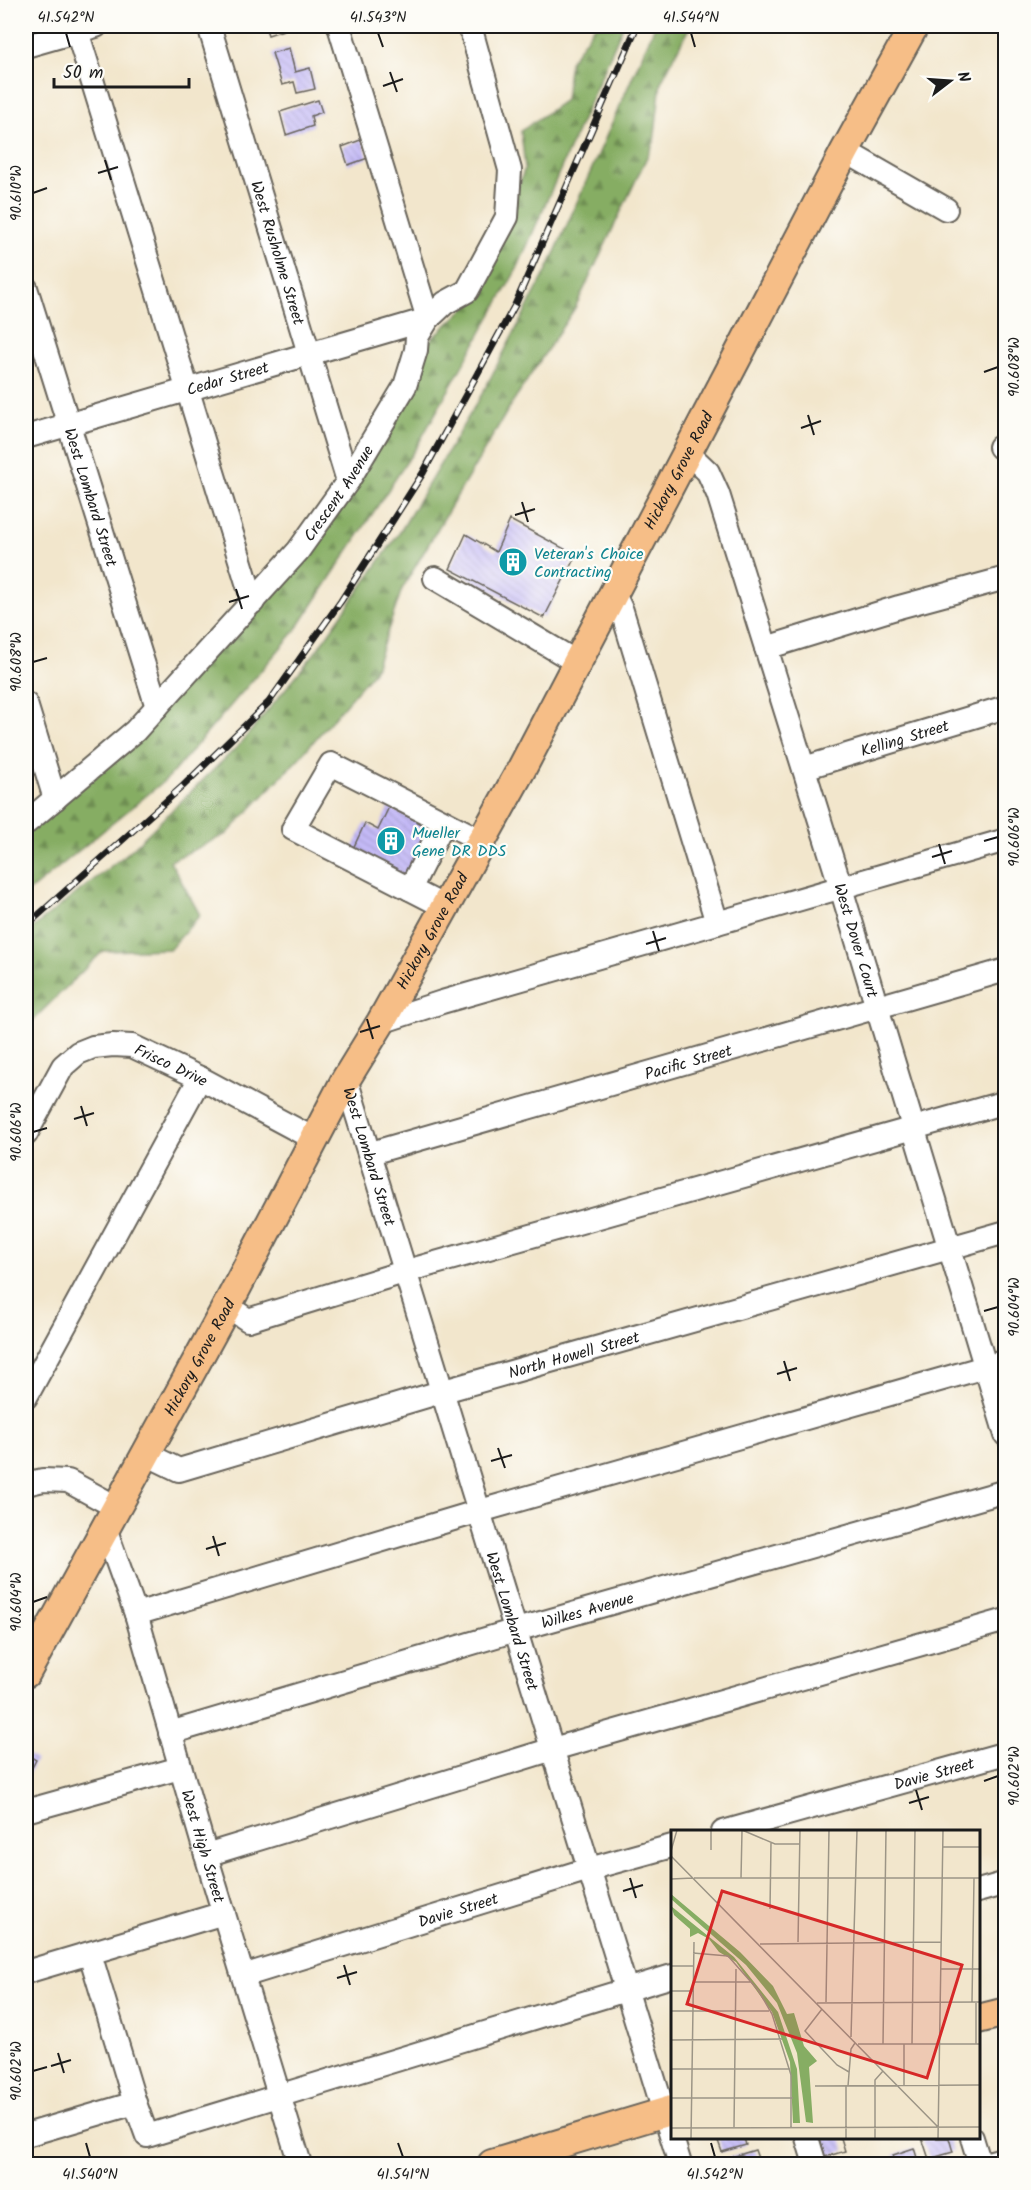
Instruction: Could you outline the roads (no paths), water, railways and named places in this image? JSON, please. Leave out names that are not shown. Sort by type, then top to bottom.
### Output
[{"type":"main road","name":"Hickory Grove Road","points":[[26,1673],[227,1306],[346,1079],[381,1022],[482,841],[578,663],[845,151],[914,26]]},
{"type":"main road","points":[[980,2018],[1005,2012]]},
{"type":"main road","points":[[492,2164],[668,2111]]},
{"type":"street","name":"West Rusholme Street","points":[[209,26],[348,480]]},
{"type":"street","points":[[339,26],[429,319]]},
{"type":"street","name":"Crescent Avenue","points":[[26,824],[135,732],[298,551],[348,480],[405,386],[416,350],[417,338],[429,319],[445,303],[467,291],[507,217],[510,170],[470,26]]},
{"type":"street","points":[[26,46],[87,28],[187,389],[253,602]]},
{"type":"street","points":[[845,151],[946,209]]},
{"type":"street","name":"West Lombard Street","points":[[26,288],[157,707]]},
{"type":"street","name":"Cedar Street","points":[[26,437],[429,319]]},
{"type":"street","name":"West Dover Court","points":[[688,453],[708,472],[718,494],[841,888],[949,1248],[995,1364],[1005,1435]]},
{"type":"street","points":[[435,578],[578,663]]},
{"type":"street","points":[[766,648],[899,607],[1005,578]]},
{"type":"street","points":[[614,594],[622,611],[717,923]]},
{"type":"street","points":[[26,704],[55,799]]},
{"type":"street","name":"Kelling Street","points":[[804,768],[1005,707]]},
{"type":"street","points":[[445,906],[294,829],[331,764],[482,841]]},
{"type":"street","points":[[410,890],[444,822]]},
{"type":"street","points":[[381,1022],[442,1002],[1005,840]]},
{"type":"street","name":"Pacific Street","points":[[371,1153],[1005,970]]},
{"type":"street","name":"Frisco Drive","points":[[26,1134],[63,1066],[78,1053],[93,1047],[132,1046],[200,1078],[314,1139]]},
{"type":"street","points":[[26,1397],[200,1078]]},
{"type":"street","name":"West Lombard Street","points":[[346,1079],[444,1390],[626,1989],[668,2111]]},
{"type":"street","points":[[227,1306],[248,1320],[407,1271],[1005,1102]]},
{"type":"street","name":"North Howell Street","points":[[146,1454],[179,1470],[444,1390],[1005,1232]]},
{"type":"street","points":[[135,1614],[995,1364]]},
{"type":"street","points":[[26,1484],[44,1480],[68,1481],[111,1518]]},
{"type":"street","name":"Wilkes Avenue","points":[[170,1733],[516,1629],[1005,1491]]},
{"type":"street","name":"West High Street","points":[[111,1518],[135,1614],[180,1768],[300,2164]]},
{"type":"street","points":[[206,1855],[553,1749],[1005,1620]]},
{"type":"street","name":"Davie Street","points":[[730,1830],[1005,1753]]},
{"type":"street","points":[[26,1812],[180,1768]]},
{"type":"street","name":"Davie Street","points":[[243,1976],[671,1846]]},
{"type":"street","points":[[980,1890],[1005,1884]]},
{"type":"street","points":[[26,1972],[224,1913]]},
{"type":"street","points":[[90,1954],[147,2136],[671,1976]]},
{"type":"street","points":[[26,2135],[135,2103]]},
{"type":"street","name":"West Lombard Street","points":[[674,2139],[680,2164]]},
{"type":"street","points":[[807,2139],[815,2164]]},
{"type":"street","points":[[972,2139],[982,2164],[1005,2158]]},
{"type":"railway","points":[[26,926],[183,786],[269,702],[341,601],[423,473],[515,305],[637,26]]},
{"type":"place","name":"Veteran's Choice Contracting","points":[[513,562]]},
{"type":"place","name":"Mueller Gene DR DDS","points":[[391,841]]}]
